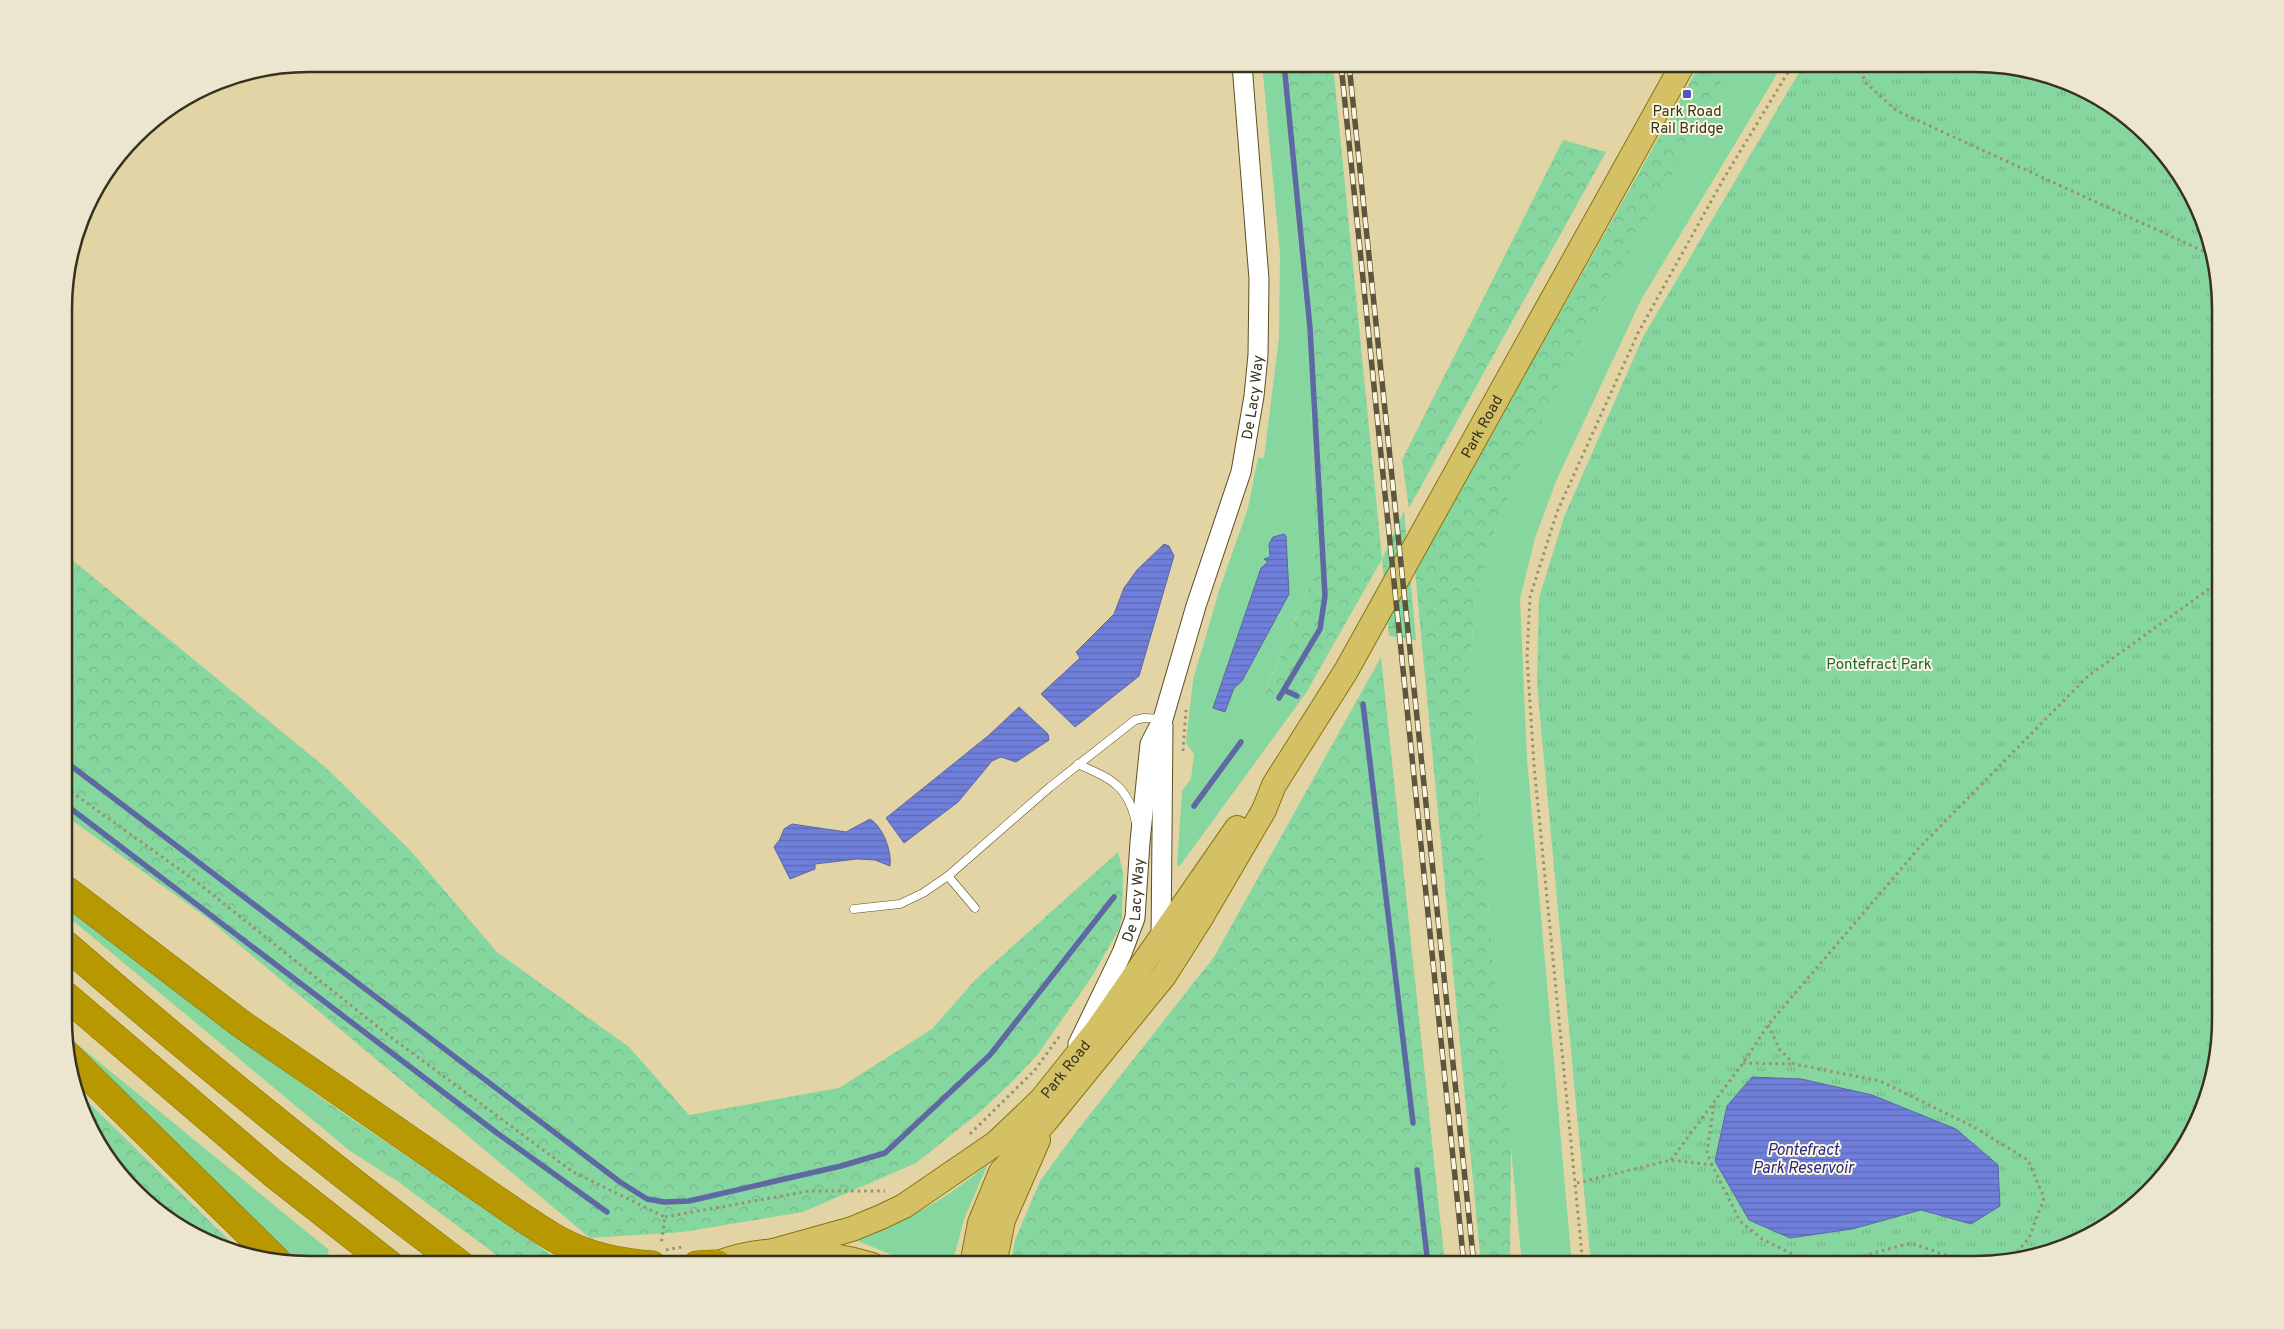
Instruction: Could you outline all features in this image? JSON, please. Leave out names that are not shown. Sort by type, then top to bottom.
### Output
[{"type":"highway","points":[[72,895],[240,1023],[523,1218],[575,1248],[602,1256]]},
{"type":"highway","points":[[72,949],[192,1054],[351,1182],[449,1256]]},
{"type":"highway","points":[[72,1001],[274,1174],[379,1256]]},
{"type":"highway","points":[[77,1065],[269,1253]]},
{"type":"main road","name":"Park Road","points":[[773,1251],[852,1229],[904,1206],[1043,1111],[1164,976],[1259,818],[1274,785],[1346,671],[1679,72]]},
{"type":"main road","name":"Park Road","points":[[974,1256],[980,1223],[1001,1172],[1043,1111],[1065,1070],[1097,1030],[1256,801],[1274,785]]},
{"type":"main road","points":[[996,1256],[1003,1220],[1043,1111]]},
{"type":"main road","points":[[735,1256],[773,1251],[814,1252],[838,1256]]},
{"type":"street","name":"De Lacy Way","points":[[1065,1070],[1122,953],[1135,918],[1140,842],[1150,744],[1162,719],[1241,472],[1254,396],[1258,355],[1258,279],[1243,72]]},
{"type":"street","name":"De Lacy Way","points":[[1162,719],[1161,938],[1164,976]]},
{"type":"lane","points":[[854,909],[900,904],[923,893],[948,876],[1050,787],[1135,720],[1144,718],[1162,719]]},
{"type":"lane","points":[[1078,764],[1109,778],[1128,798],[1140,842]]},
{"type":"lane","points":[[948,876],[975,908]]},
{"type":"path","points":[[1582,1256],[1577,1182],[1534,765],[1527,657],[1530,598],[1558,512],[1638,333],[1724,178],[1788,72]]},
{"type":"path","points":[[1862,72],[1865,82],[1897,111],[2204,250]]},
{"type":"path","points":[[1671,1160],[1743,1063],[1768,1025],[1918,848],[2088,676],[2212,587]]},
{"type":"path","points":[[72,792],[193,879],[388,1035],[573,1172],[665,1217],[809,1191],[886,1191]]},
{"type":"path","points":[[1768,1025],[1780,1050],[1794,1064]]},
{"type":"path","points":[[964,1139],[1034,1071],[1066,1026]]},
{"type":"path","points":[[1743,1063],[1794,1064],[1880,1081],[1972,1126],[2028,1160],[2044,1198],[2030,1238],[2017,1253]]},
{"type":"path","points":[[1715,1101],[1707,1152],[1740,1221],[1762,1239],[1797,1256]]},
{"type":"path","points":[[1577,1182],[1671,1160],[1712,1165]]},
{"type":"path","points":[[665,1217],[661,1252],[682,1256]]},
{"type":"path","points":[[1862,1256],[1911,1243],[1948,1256]]},
{"type":"green space","points":[[1263,72],[1281,72],[1311,369],[1314,574],[1263,697],[1306,693],[1179,867],[1177,865],[1182,791],[1191,779],[1194,754],[1186,743],[1193,680],[1219,591],[1248,508],[1258,458],[1264,458],[1279,337],[1280,253]],"holes":[[[1271,553],[1289,594],[1242,681],[1234,688]]]},
{"type":"green space","points":[[1281,72],[1334,72],[1382,559],[1306,693],[1263,698],[1314,574],[1311,369]]},
{"type":"green space","points":[[1696,72],[1728,72],[1573,358],[1521,465],[1498,521],[1476,599],[1469,674],[1511,1142],[1510,1256],[1480,1256],[1415,571]]},
{"type":"green space","points":[[1728,72],[1778,72],[1641,300],[1557,479],[1535,538],[1520,599],[1527,759],[1571,1256],[1521,1256],[1469,674],[1476,599],[1498,521],[1521,465],[1573,358]]},
{"type":"green space","name":"Pontefract Park","points":[[1799,72],[1975,72],[2021,77],[2051,85],[2093,104],[2131,131],[2163,165],[2187,205],[2199,233],[2207,263],[2212,309],[2211,1035],[2207,1066],[2199,1096],[2187,1124],[2172,1151],[2153,1176],[2131,1198],[2106,1217],[2079,1232],[2051,1244],[2021,1252],[1990,1256],[1590,1256],[1537,684],[1539,598],[1564,517],[1643,337]]},
{"type":"green space","points":[[1563,140],[1606,152],[1409,508],[1402,460]]},
{"type":"green space","points":[[1404,511],[1416,640],[1389,636],[1382,559]]},
{"type":"green space","points":[[72,560],[325,767],[409,849],[497,952],[629,1047],[689,1115],[839,1088],[932,1029],[976,979],[1118,852],[1123,873],[1122,917],[1119,929],[1093,975],[1038,1054],[981,1111],[916,1163],[803,1212],[683,1232],[590,1238],[207,918],[72,820]]},
{"type":"green space","points":[[1381,657],[1444,1256],[1012,1256],[1015,1240],[1040,1181],[1076,1132],[1214,957]]},
{"type":"green space","points":[[72,908],[317,1095],[400,1183],[350,1151],[72,920]]},
{"type":"green space","points":[[74,1041],[329,1250],[327,1256],[285,1255],[75,1047]]},
{"type":"green space","points":[[317,1095],[553,1256],[498,1256],[400,1183]]},
{"type":"green space","points":[[87,1101],[233,1244],[191,1225],[153,1198],[131,1176],[112,1151]]},
{"type":"green space","points":[[988,1164],[964,1219],[954,1256],[895,1256],[853,1239],[891,1225],[924,1209]]},
{"type":"water","points":[[1284,534],[1286,536],[1289,594],[1242,681],[1234,688],[1225,712],[1213,708],[1261,568],[1268,562],[1264,559],[1270,557],[1269,544],[1273,537]]},
{"type":"water","points":[[1164,544],[1169,546],[1174,556],[1139,676],[1075,727],[1041,694],[1080,658],[1076,652],[1114,614],[1124,588],[1137,570]]},
{"type":"water","points":[[1019,707],[1048,734],[1049,740],[1016,762],[1001,757],[992,761],[958,802],[904,843],[886,818],[988,736]]},
{"type":"water","points":[[870,819],[883,833],[886,840],[890,853],[890,866],[875,860],[857,859],[815,864],[815,869],[790,879],[774,847],[784,829],[792,824],[846,832]]},
{"type":"water","name":"Pontefract Park Reservoir","points":[[1752,1077],[1801,1079],[1872,1095],[1956,1129],[1998,1165],[2000,1206],[1971,1224],[1921,1210],[1852,1229],[1790,1238],[1749,1220],[1715,1161],[1727,1106]]},
{"type":"waterway","points":[[1279,698],[1320,629],[1325,596],[1310,328],[1285,72]]},
{"type":"waterway","points":[[1284,690],[1297,696]]},
{"type":"waterway","points":[[1363,704],[1413,1123]]},
{"type":"waterway","points":[[1194,806],[1241,742]]},
{"type":"waterway","points":[[72,767],[620,1182],[647,1199],[664,1202],[689,1201],[841,1166],[885,1153],[990,1055],[1114,897]]},
{"type":"waterway","points":[[72,810],[497,1133],[607,1212]]},
{"type":"waterway","points":[[1417,1170],[1427,1256]]},
{"type":"railway","points":[[1342,72],[1463,1256]]},
{"type":"railway","points":[[1350,72],[1473,1256]]},
{"type":"place","name":"Park Road Rail Bridge","points":[[1687,94]]}]
